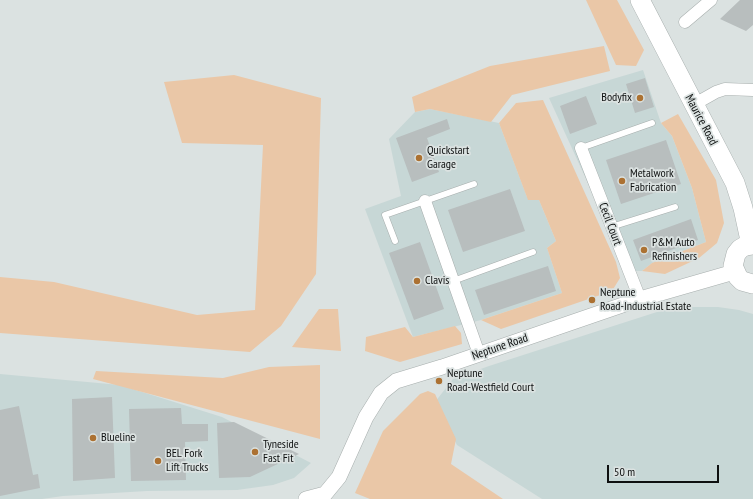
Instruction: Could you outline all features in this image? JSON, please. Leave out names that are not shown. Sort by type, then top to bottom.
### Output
[{"type":"main road","name":"Maurice Road","points":[[640,0],[693,105],[735,183],[752,245]]},
{"type":"main road","points":[[752,245],[745,246],[736,254],[733,266],[734,272],[742,281],[753,284]]},
{"type":"street","points":[[685,22],[711,0]]},
{"type":"street","points":[[693,105],[716,92],[725,89],[753,90]]},
{"type":"street","name":"Cecil Court","points":[[581,148],[640,299]]},
{"type":"street","points":[[425,201],[479,354]]},
{"type":"street","name":"Neptune Road","points":[[325,496],[339,477],[366,417],[381,393],[396,381],[640,299],[734,272]]},
{"type":"street","points":[[306,499],[325,496]]},
{"type":"lane","points":[[581,148],[652,124]]},
{"type":"lane","points":[[395,241],[385,215],[474,184]]},
{"type":"lane","points":[[611,226],[675,207]]},
{"type":"lane","points":[[453,280],[533,252]]},
{"type":"shaded area","points":[[586,0],[617,0],[644,50],[636,66],[616,65]]},
{"type":"shaded area","points":[[604,46],[610,71],[512,95],[491,122],[430,109],[415,112],[412,97],[490,66]]},
{"type":"shaded area","points":[[643,70],[661,123],[672,136],[692,188],[706,242],[652,263],[642,271],[628,271],[549,98]]},
{"type":"shaded area","points":[[234,75],[321,98],[316,274],[281,326],[250,352],[0,333],[0,277],[54,282],[197,315],[255,310],[263,145],[182,143],[164,82]]},
{"type":"shaded area","points":[[543,100],[616,262],[620,278],[612,291],[501,329],[481,320],[562,293],[547,248],[556,241],[539,200],[528,200],[499,123],[516,103]]},
{"type":"shaded area","points":[[430,109],[499,123],[527,197],[539,200],[556,241],[547,248],[562,293],[481,320],[413,337],[365,209],[401,196],[389,139],[415,112]]},
{"type":"shaded area","points":[[678,114],[716,180],[724,223],[717,243],[699,258],[665,274],[642,271],[652,263],[706,242],[692,188],[672,136],[661,123]]},
{"type":"shaded area","points":[[678,307],[718,307],[753,314],[753,499],[542,499],[457,445],[435,402],[453,379],[660,311]]},
{"type":"shaded area","points":[[319,309],[338,309],[341,351],[292,347]]},
{"type":"shaded area","points":[[455,326],[461,333],[462,344],[400,362],[365,351],[366,337],[405,327],[413,337]]},
{"type":"shaded area","points":[[320,365],[320,439],[93,379],[96,371],[223,378],[269,367]]},
{"type":"shaded area","points":[[0,374],[120,385],[222,417],[311,463],[294,478],[273,485],[237,490],[147,491],[63,496],[42,499],[0,499]]},
{"type":"shaded area","points":[[428,391],[435,394],[456,439],[451,464],[503,499],[370,499],[355,493],[383,431],[420,394]]},
{"type":"building","points":[[740,0],[753,0],[753,25],[746,31],[720,19]]},
{"type":"building","points":[[645,78],[654,107],[635,113],[626,84]]},
{"type":"building","points":[[586,96],[597,124],[570,134],[560,106]]},
{"type":"building","points":[[447,119],[450,129],[427,138],[439,172],[412,182],[396,138]]},
{"type":"building","points":[[666,140],[681,184],[621,204],[606,160]]},
{"type":"building","points":[[510,189],[525,231],[463,252],[448,210]]},
{"type":"building","points":[[691,219],[698,240],[641,261],[633,240]]},
{"type":"building","name":"Clavis","points":[[420,242],[444,309],[414,320],[389,253]]},
{"type":"building","points":[[548,266],[556,291],[484,315],[475,290]]},
{"type":"building","name":"Blueline","points":[[112,397],[115,478],[73,481],[72,399]]},
{"type":"building","points":[[19,406],[33,475],[38,474],[40,488],[0,496],[0,410]]},
{"type":"building","name":"BEL Fork Lift Trucks","points":[[181,408],[182,424],[208,424],[208,441],[185,442],[186,480],[131,481],[129,409]]},
{"type":"building","points":[[234,422],[299,454],[250,477],[219,478],[217,423]]},
{"type":"place","name":"Bodyfix","points":[[640,98]]},
{"type":"place","name":"Quickstart Garage","points":[[419,158]]},
{"type":"place","name":"Metalwork Fabrication","points":[[622,181]]},
{"type":"place","name":"P&M Auto Refinishers","points":[[644,250]]},
{"type":"place","name":"Clavis","points":[[417,281]]},
{"type":"place","name":"Neptune Road-Industrial Estate","points":[[592,300]]},
{"type":"place","name":"Neptune Road-Westfield Court","points":[[439,381]]},
{"type":"place","name":"Blueline","points":[[93,438]]},
{"type":"place","name":"Tyneside Fast Fit","points":[[255,452]]},
{"type":"place","name":"BEL Fork Lift Trucks","points":[[158,461]]}]
